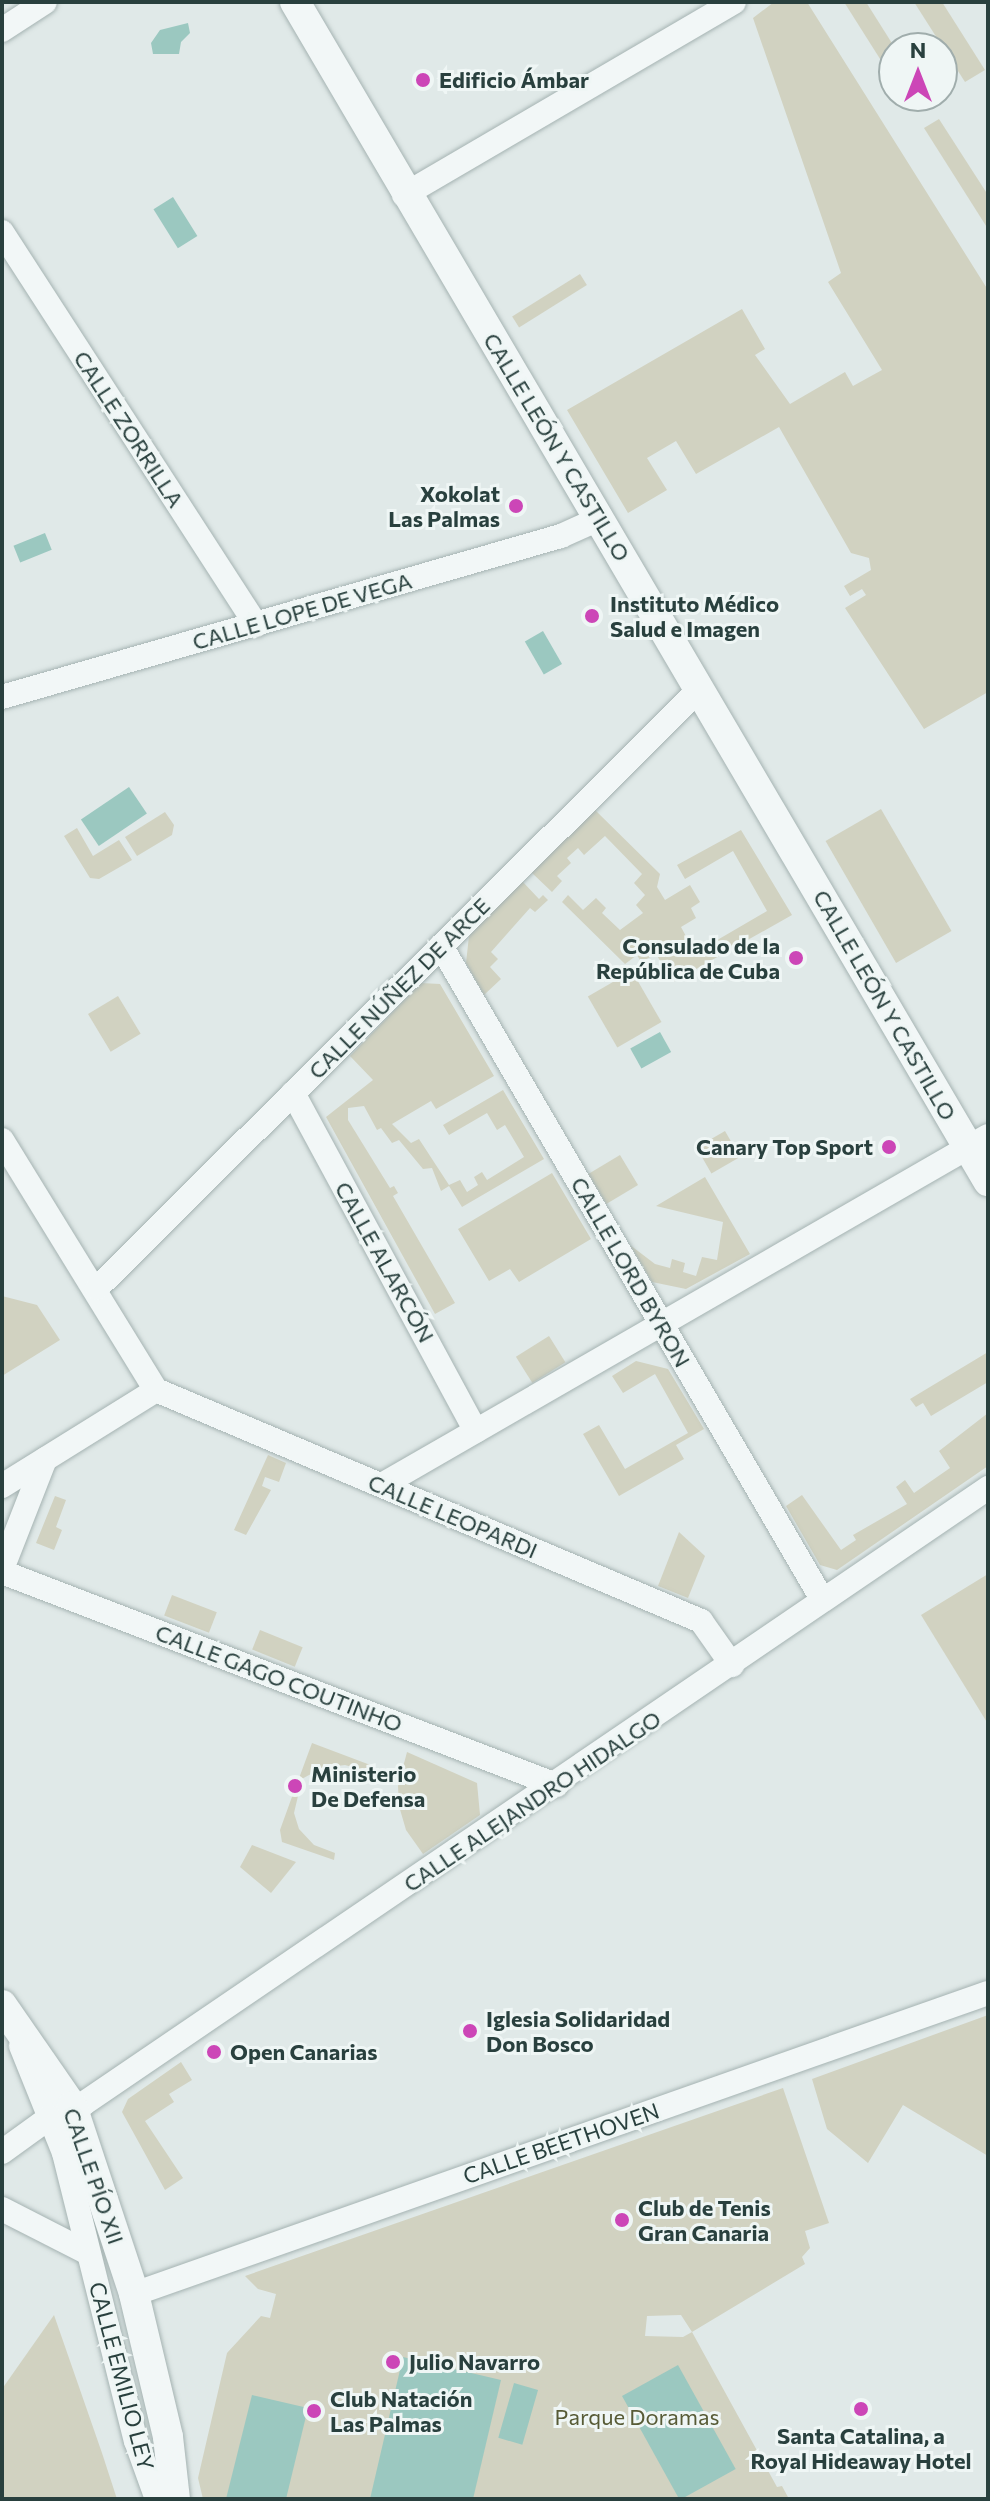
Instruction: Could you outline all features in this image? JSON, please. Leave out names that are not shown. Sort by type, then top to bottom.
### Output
[{"type":"street","points":[[2,30],[45,2]]},
{"type":"street","name":"CALLE LEÓN Y CASTILLO","points":[[295,2],[404,195],[978,1141],[988,1181]]},
{"type":"street","points":[[404,195],[733,3]]},
{"type":"street","name":"CALLE ZORRILLA","points":[[2,232],[256,625]]},
{"type":"street","name":"CALLE LOPE DE VEGA","points":[[2,697],[561,536],[601,518]]},
{"type":"street","name":"CALLE NÚÑEZ DE ARCE","points":[[97,1288],[701,688]]},
{"type":"street","name":"CALLE LORD BYRON","points":[[441,946],[822,1599]]},
{"type":"street","name":"CALLE ALARCÓN","points":[[293,1093],[476,1431]]},
{"type":"street","points":[[2,1140],[97,1288],[156,1390],[2,1486]]},
{"type":"street","points":[[382,1485],[978,1141]]},
{"type":"street","name":"CALLE LEOPARDI","points":[[156,1390],[701,1621],[732,1665]]},
{"type":"street","name":"CALLE GAGO COUTINHO","points":[[45,1459],[2,1570],[556,1785]]},
{"type":"street","name":"CALLE ALEJANDRO HIDALGO","points":[[2,2152],[61,2112],[83,2104],[556,1785],[732,1665],[822,1599],[988,1488]]},
{"type":"street","name":"CALLE BEETHOVEN","points":[[134,2294],[988,1993]]},
{"type":"street","name":"CALLE PÍO XII","points":[[8,2015],[61,2112],[134,2294]]},
{"type":"street","name":"CALLE PÍO XII","points":[[61,2112],[64,2153],[88,2253]]},
{"type":"street","points":[[2,2209],[88,2253]]},
{"type":"street","name":"CALLE EMILIO LEY","points":[[88,2253],[136,2441],[157,2499]]},
{"type":"street","name":"CALLE EMILIO LEY","points":[[134,2294],[168,2437],[175,2499]]},
{"type":"green space","points":[[774,2],[807,2],[988,290],[988,692],[924,729],[845,608],[866,595],[862,589],[850,596],[844,586],[871,570],[869,558],[851,553],[779,427],[696,474],[676,441],[647,458],[667,490],[628,513],[567,410],[742,309],[765,349],[755,355],[790,404],[845,372],[853,386],[882,370],[828,282],[841,273],[753,18]]},
{"type":"green space","points":[[844,2],[866,2],[885,32],[878,32],[878,56]]},
{"type":"green space","points":[[914,2],[942,2],[985,70],[965,82],[958,71],[958,32],[933,32]]},
{"type":"green space","points":[[939,119],[988,195],[988,229],[924,128]]},
{"type":"green space","points":[[580,274],[587,285],[519,327],[512,316]]},
{"type":"green space","points":[[594,809],[660,874],[657,887],[665,900],[690,885],[700,902],[691,908],[696,918],[681,927],[695,953],[767,911],[733,851],[685,879],[677,865],[741,830],[792,915],[673,982],[656,954],[641,962],[637,955],[625,964],[562,902],[568,895],[583,910],[596,898],[606,908],[602,913],[620,930],[643,913],[636,905],[645,895],[634,883],[642,874],[605,836],[584,855],[578,848],[567,858],[571,863],[557,876],[562,881],[552,892],[531,872]]},
{"type":"green space","points":[[881,809],[952,931],[896,963],[826,841]]},
{"type":"green space","points":[[165,812],[174,825],[172,835],[137,856],[125,837]]},
{"type":"green space","points":[[77,828],[93,856],[119,840],[132,860],[99,879],[90,878],[64,836]]},
{"type":"green space","points":[[522,881],[539,899],[543,895],[548,900],[535,912],[530,908],[491,952],[498,959],[490,967],[501,979],[484,995],[466,963],[469,936]]},
{"type":"green space","points":[[632,971],[662,1022],[617,1048],[588,996]]},
{"type":"green space","points":[[421,983],[440,984],[494,1076],[436,1109],[431,1101],[392,1124],[411,1143],[419,1139],[449,1185],[460,1180],[467,1192],[478,1185],[474,1177],[482,1172],[487,1180],[524,1157],[505,1125],[497,1130],[487,1113],[449,1135],[443,1125],[503,1090],[544,1159],[462,1207],[449,1186],[441,1191],[432,1168],[423,1169],[399,1140],[392,1143],[381,1128],[377,1130],[364,1106],[348,1108],[348,1120],[390,1188],[394,1186],[398,1193],[393,1196],[455,1303],[435,1314],[326,1117],[373,1080],[350,1056]]},
{"type":"green space","points":[[118,996],[141,1034],[111,1052],[88,1014]]},
{"type":"green space","points":[[725,1131],[740,1157],[711,1173],[696,1148]]},
{"type":"green space","points":[[620,1155],[638,1185],[606,1204],[588,1174]]},
{"type":"green space","points":[[552,1173],[591,1239],[519,1282],[510,1269],[489,1281],[458,1229]]},
{"type":"green space","points":[[705,1177],[750,1254],[686,1289],[652,1282],[630,1245],[655,1264],[670,1268],[672,1259],[685,1263],[683,1272],[696,1276],[702,1257],[717,1260],[723,1222],[656,1206]]},
{"type":"green space","points":[[2,1296],[37,1305],[60,1340],[2,1376]]},
{"type":"green space","points":[[549,1336],[565,1362],[532,1383],[516,1357]]},
{"type":"green space","points":[[988,1352],[988,1382],[931,1416],[923,1403],[916,1407],[910,1399]]},
{"type":"green space","points":[[636,1361],[668,1369],[704,1429],[676,1445],[684,1459],[619,1496],[583,1434],[599,1425],[625,1469],[688,1433],[655,1374],[623,1393],[612,1376]]},
{"type":"green space","points":[[988,1413],[988,1466],[837,1570],[820,1565],[786,1506],[802,1495],[841,1550],[856,1540],[853,1535],[907,1504],[896,1487],[905,1480],[914,1493],[950,1468],[939,1451]]},
{"type":"green space","points":[[268,1455],[286,1463],[279,1482],[265,1477],[262,1486],[271,1490],[246,1535],[234,1530]]},
{"type":"green space","points":[[55,1496],[66,1500],[56,1527],[62,1530],[54,1550],[36,1543]]},
{"type":"green space","points":[[679,1532],[705,1556],[688,1598],[658,1586]]},
{"type":"green space","points":[[988,1574],[988,1724],[921,1615]]},
{"type":"green space","points":[[172,1595],[217,1612],[209,1633],[164,1616]]},
{"type":"green space","points":[[260,1630],[303,1647],[295,1667],[252,1649]]},
{"type":"green space","points":[[312,1743],[373,1766],[383,1776],[382,1784],[366,1771],[345,1765],[322,1768],[298,1781]]},
{"type":"green space","points":[[407,1752],[477,1783],[480,1815],[423,1854],[406,1830],[399,1806],[398,1786]]},
{"type":"green space","points":[[293,1794],[298,1796],[294,1813],[299,1829],[314,1845],[335,1853],[334,1860],[282,1842],[280,1830]]},
{"type":"green space","points":[[252,1845],[296,1862],[271,1893],[240,1867]]},
{"type":"green space","points":[[988,2015],[988,2156],[903,2105],[868,2163],[827,2129],[812,2079]]},
{"type":"green space","points":[[181,2062],[192,2080],[169,2094],[174,2102],[145,2121],[183,2178],[165,2190],[122,2112],[128,2099]]},
{"type":"green space","name":"Parque Doramas","points":[[783,2088],[829,2223],[805,2231],[810,2248],[802,2257],[805,2264],[692,2332],[777,2487],[782,2486],[789,2499],[203,2499],[198,2478],[227,2353],[261,2316],[270,2318],[276,2294],[258,2289],[245,2276]],"holes":[[[681,2315],[692,2332],[683,2337],[645,2336],[647,2316]]]},
{"type":"green space","points":[[54,2315],[117,2499],[2,2499],[2,2389]]},
{"type":"shaded area","points":[[188,23],[190,33],[181,42],[179,54],[153,54],[151,43],[160,30]]},
{"type":"shaded area","points":[[173,197],[197,236],[178,248],[153,209]]},
{"type":"shaded area","points":[[45,533],[52,550],[20,562],[13,546]]},
{"type":"shaded area","points":[[543,631],[562,664],[544,674],[525,642]]},
{"type":"shaded area","points":[[129,787],[147,814],[99,846],[81,819]]},
{"type":"shaded area","points":[[660,1032],[671,1052],[641,1069],[630,1048]]},
{"type":"shaded area","points":[[403,2357],[501,2380],[473,2499],[370,2499]]},
{"type":"shaded area","points":[[678,2365],[736,2469],[679,2499],[622,2396]]},
{"type":"shaded area","points":[[514,2383],[538,2390],[522,2445],[498,2438]]},
{"type":"shaded area","points":[[252,2395],[308,2408],[286,2499],[226,2499]]},
{"type":"place","name":"Edificio Ámbar","points":[[423,80]]},
{"type":"place","name":"Xokolat Las Palmas","points":[[516,506]]},
{"type":"place","name":"Instituto Médico Salud e Imagen","points":[[592,616]]},
{"type":"place","name":"Consulado de la República de Cuba","points":[[796,958]]},
{"type":"place","name":"Canary Top Sport","points":[[889,1147]]},
{"type":"place","name":"Ministerio De Defensa","points":[[295,1786]]},
{"type":"place","name":"Iglesia Solidaridad Don Bosco","points":[[470,2031]]},
{"type":"place","name":"Open Canarias","points":[[214,2052]]},
{"type":"place","name":"Club de Tenis Gran Canaria","points":[[622,2220]]},
{"type":"place","name":"Julio Navarro","points":[[393,2362]]},
{"type":"place","name":"Santa Catalina, a Royal Hideaway Hotel","points":[[861,2409]]},
{"type":"place","name":"Club Natación Las Palmas","points":[[314,2411]]}]
